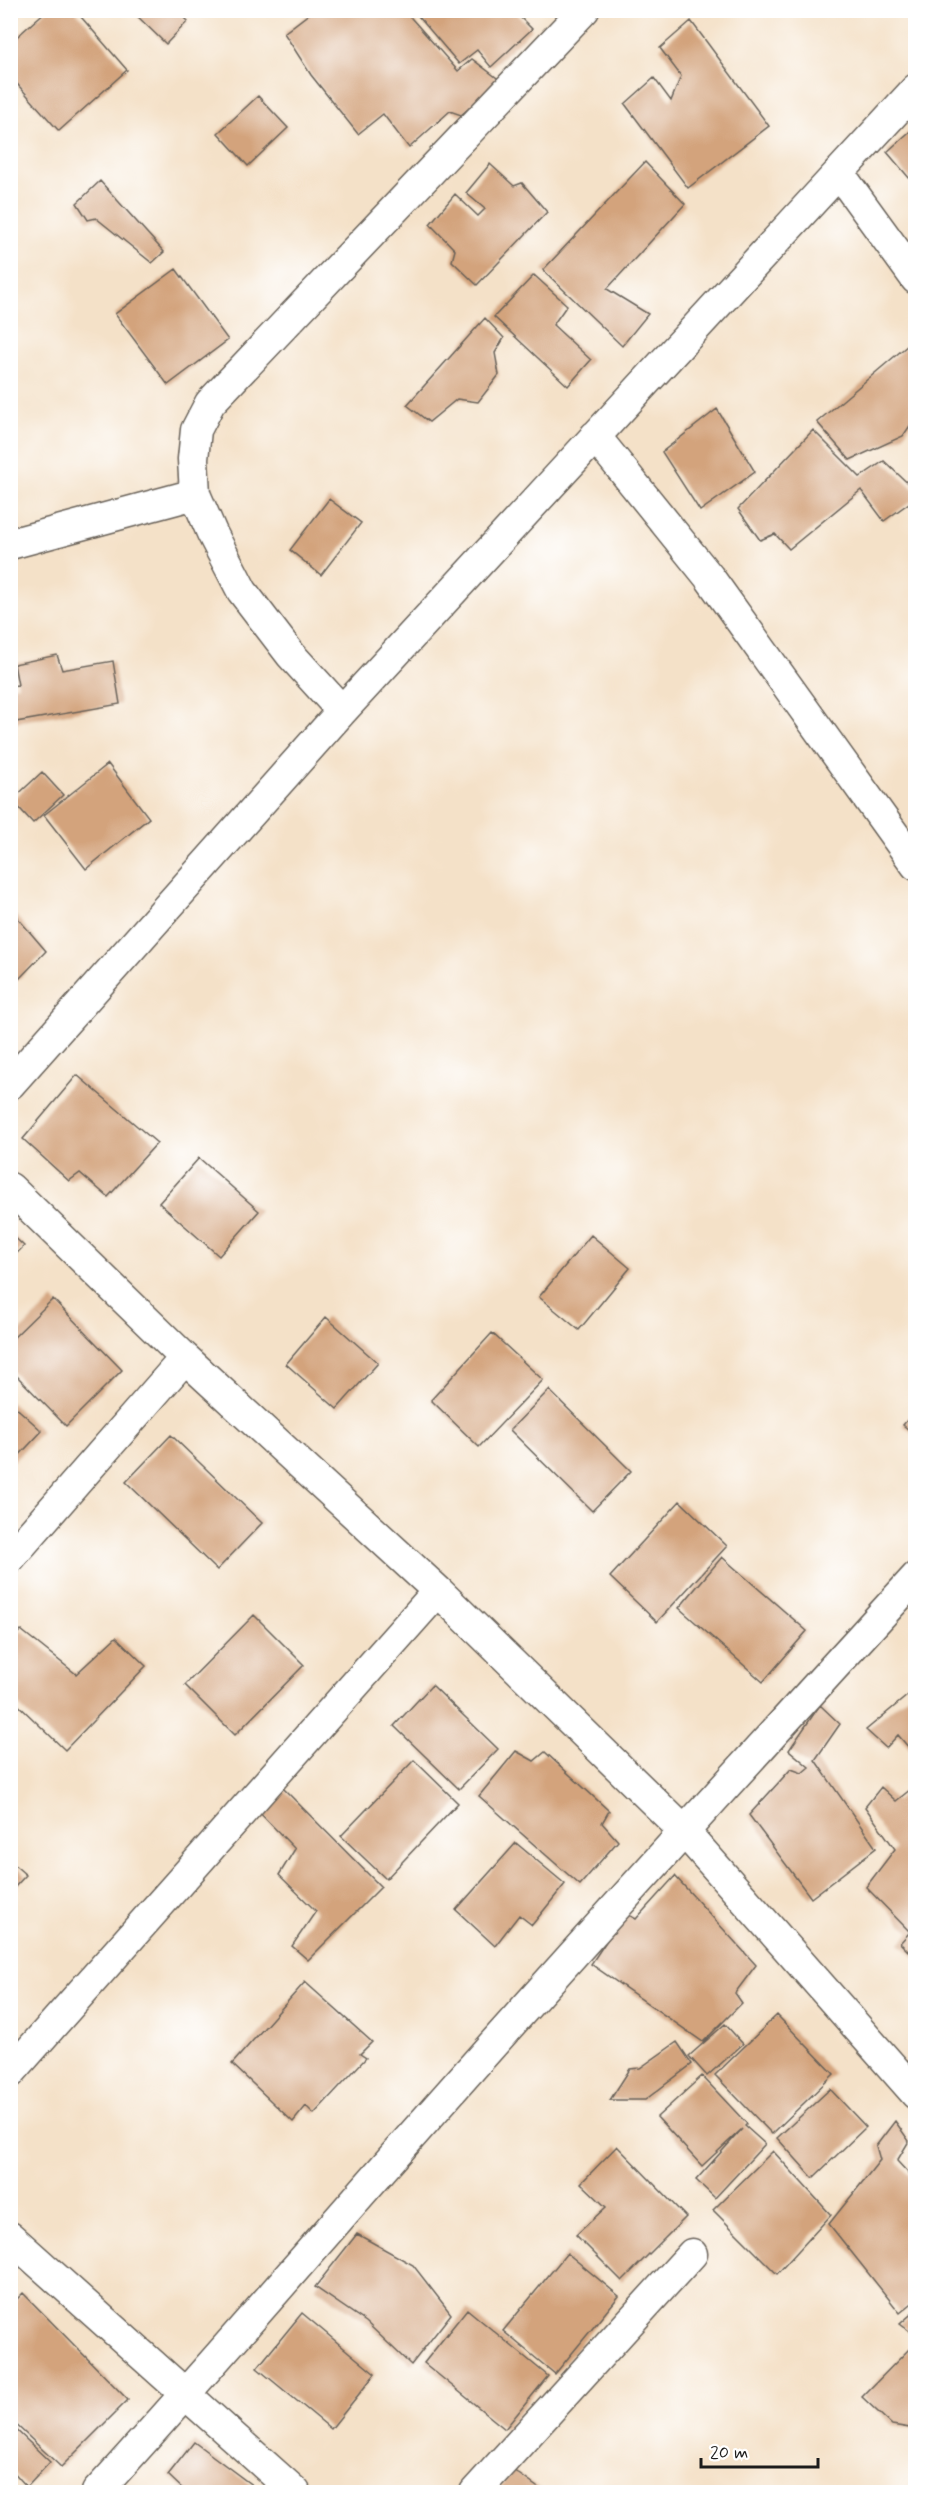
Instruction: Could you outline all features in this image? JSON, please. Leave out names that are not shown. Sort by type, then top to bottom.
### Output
[{"type":"street","points":[[342,711],[291,655],[242,591],[195,494],[193,459],[196,430],[210,403],[584,10]]},
{"type":"street","points":[[10,1084],[342,711],[915,89]]},
{"type":"street","points":[[839,173],[915,279]]},
{"type":"street","points":[[595,436],[709,577],[915,865]]},
{"type":"street","points":[[10,544],[195,494]]},
{"type":"street","points":[[10,1188],[185,1358],[438,1591],[684,1831],[915,2094]]},
{"type":"street","points":[[10,1558],[185,1358]]},
{"type":"street","points":[[97,2493],[684,1831],[915,1577]]},
{"type":"street","points":[[15,2059],[438,1591]]},
{"type":"street","points":[[10,2237],[295,2493]]},
{"type":"street","points":[[475,2493],[692,2254]]},
{"type":"building","points":[[47,10],[75,10],[127,70],[59,131],[10,76],[10,43]]},
{"type":"building","points":[[131,10],[177,10],[188,21],[166,44]]},
{"type":"building","points":[[314,10],[404,10],[458,71],[472,59],[501,81],[461,115],[450,111],[409,148],[383,114],[358,134],[311,75],[284,33]]},
{"type":"building","points":[[413,10],[523,10],[518,15],[532,29],[491,67],[477,50],[459,64]]},
{"type":"building","points":[[691,21],[769,126],[688,188],[625,104],[654,78],[671,101],[681,76],[660,48]]},
{"type":"building","points":[[258,96],[288,128],[248,166],[218,133]]},
{"type":"building","points":[[916,126],[916,186],[887,152]]},
{"type":"building","points":[[645,162],[685,204],[607,289],[648,314],[622,346],[543,270]]},
{"type":"building","points":[[490,164],[514,186],[522,183],[547,212],[477,285],[452,261],[455,250],[430,224],[455,194],[478,216],[485,209],[466,193]]},
{"type":"building","points":[[100,181],[164,252],[152,263],[96,218],[88,220],[77,203]]},
{"type":"building","points":[[176,269],[228,340],[168,385],[115,314]]},
{"type":"building","points":[[534,275],[567,305],[553,325],[591,360],[568,386],[494,317]]},
{"type":"building","points":[[485,318],[504,338],[495,353],[499,375],[478,402],[457,399],[429,422],[407,405]]},
{"type":"building","points":[[914,340],[916,417],[903,436],[850,460],[817,422]]},
{"type":"building","points":[[717,409],[755,472],[700,511],[662,452]]},
{"type":"building","points":[[813,430],[860,477],[884,461],[916,491],[916,498],[884,521],[861,490],[789,549],[775,534],[760,540],[738,509]]},
{"type":"building","points":[[329,499],[361,523],[321,575],[290,550]]},
{"type":"building","points":[[57,655],[62,670],[113,661],[120,704],[10,723],[10,686],[18,685],[14,664]]},
{"type":"building","points":[[108,764],[149,818],[86,869],[44,815]]},
{"type":"building","points":[[42,772],[63,795],[33,823],[12,800]]},
{"type":"building","points":[[10,909],[46,951],[17,981],[10,976]]},
{"type":"building","points":[[77,1075],[157,1143],[108,1197],[80,1173],[69,1181],[23,1139]]},
{"type":"building","points":[[199,1158],[259,1211],[219,1256],[159,1203]]},
{"type":"building","points":[[10,1233],[24,1246],[10,1260]]},
{"type":"building","points":[[591,1235],[630,1268],[579,1330],[539,1297]]},
{"type":"building","points":[[53,1299],[122,1370],[66,1426],[10,1369],[10,1341]]},
{"type":"building","points":[[326,1317],[378,1363],[337,1409],[286,1364]]},
{"type":"building","points":[[492,1333],[543,1380],[479,1447],[431,1400]]},
{"type":"building","points":[[549,1390],[631,1471],[592,1511],[510,1430]]},
{"type":"building","points":[[10,1402],[42,1431],[10,1465]]},
{"type":"building","points":[[916,1410],[916,1436],[903,1425]]},
{"type":"building","points":[[171,1435],[262,1523],[217,1570],[126,1482]]},
{"type":"building","points":[[680,1501],[727,1546],[657,1622],[610,1577]]},
{"type":"building","points":[[722,1557],[807,1631],[763,1682],[679,1608]]},
{"type":"building","points":[[254,1615],[304,1665],[235,1735],[185,1685]]},
{"type":"building","points":[[21,1630],[76,1674],[116,1637],[146,1666],[65,1750],[10,1697],[10,1641]]},
{"type":"building","points":[[432,1685],[498,1749],[459,1789],[394,1726]]},
{"type":"building","points":[[913,1691],[916,1694],[916,1756],[898,1735],[886,1748],[866,1730]]},
{"type":"building","points":[[820,1705],[840,1724],[815,1760],[876,1848],[811,1898],[749,1815],[791,1769],[802,1773],[809,1767],[789,1750]]},
{"type":"building","points":[[516,1751],[534,1761],[545,1752],[609,1811],[602,1823],[618,1841],[580,1885],[479,1796]]},
{"type":"building","points":[[414,1760],[458,1803],[386,1879],[341,1836]]},
{"type":"building","points":[[278,1783],[381,1887],[308,1960],[292,1946],[316,1911],[279,1875],[295,1849],[255,1808]]},
{"type":"building","points":[[916,1785],[916,1959],[900,1943],[910,1932],[866,1887],[895,1849],[865,1807],[881,1787],[896,1801]]},
{"type":"building","points":[[516,1843],[565,1884],[532,1925],[519,1915],[495,1946],[456,1910]]},
{"type":"building","points":[[10,1861],[26,1875],[10,1892]]},
{"type":"building","points":[[675,1876],[756,1965],[735,1993],[742,2003],[703,2042],[591,1964],[625,1913],[636,1919]]},
{"type":"building","points":[[305,1982],[372,2042],[360,2054],[366,2058],[314,2114],[306,2106],[293,2122],[232,2064]]},
{"type":"building","points":[[777,2015],[834,2074],[772,2134],[715,2075]]},
{"type":"building","points":[[725,2024],[743,2044],[707,2076],[689,2056]]},
{"type":"building","points":[[677,2042],[692,2064],[645,2100],[610,2100],[630,2069],[640,2068]]},
{"type":"building","points":[[702,2076],[747,2124],[745,2126],[765,2144],[715,2198],[696,2180],[742,2129],[702,2166],[657,2117]]},
{"type":"building","points":[[830,2089],[866,2127],[813,2178],[777,2138]]},
{"type":"building","points":[[895,2121],[909,2141],[897,2161],[911,2176],[916,2173],[916,2300],[900,2313],[829,2224],[880,2160],[876,2146]]},
{"type":"building","points":[[617,2146],[686,2217],[622,2281],[576,2235],[606,2207],[581,2183]]},
{"type":"building","points":[[773,2151],[831,2215],[777,2274],[713,2210]]},
{"type":"building","points":[[357,2234],[413,2265],[451,2314],[411,2365],[366,2322],[315,2287]]},
{"type":"building","points":[[567,2253],[619,2296],[555,2374],[503,2331]]},
{"type":"building","points":[[23,2293],[128,2400],[61,2467],[10,2419],[10,2306]]},
{"type":"building","points":[[467,2309],[548,2376],[505,2429],[424,2363]]},
{"type":"building","points":[[916,2310],[916,2336],[900,2324]]},
{"type":"building","points":[[302,2313],[375,2374],[331,2429],[257,2368]]},
{"type":"building","points":[[913,2345],[916,2348],[916,2429],[892,2425],[862,2397]]},
{"type":"building","points":[[10,2424],[50,2462],[27,2487],[10,2468]]},
{"type":"building","points":[[194,2442],[261,2492],[186,2492],[168,2475]]},
{"type":"building","points":[[513,2470],[544,2492],[497,2492]]}]
